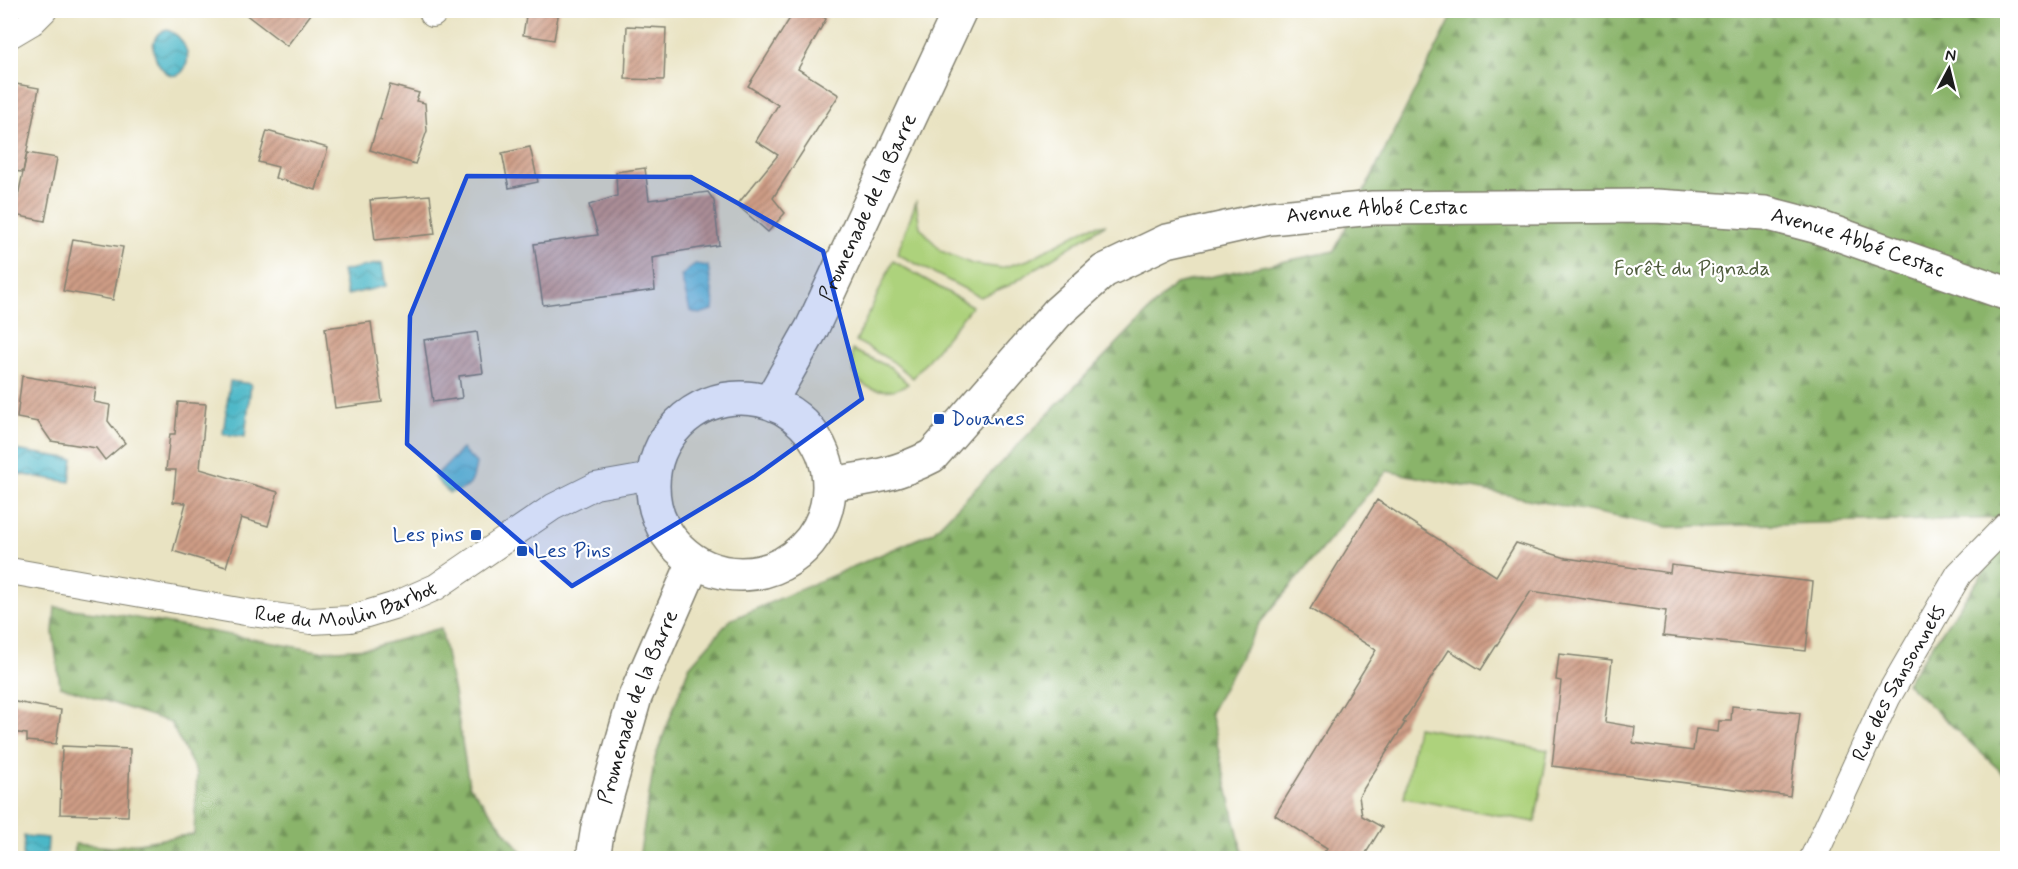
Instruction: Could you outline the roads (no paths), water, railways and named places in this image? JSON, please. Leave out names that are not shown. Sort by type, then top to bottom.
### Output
[{"type":"main road","name":"Promenade de la Barre","points":[[770,402],[812,328],[960,10]]},
{"type":"main road","name":"Avenue Abbé Cestac","points":[[830,483],[882,476],[910,468],[932,456],[1057,313],[1104,271],[1167,241],[1270,218],[1373,208],[1656,206],[1765,213],[1815,226],[2007,294]]},
{"type":"main road","points":[[744,397],[770,402],[794,415],[812,434],[825,457],[830,483],[826,510],[815,535],[797,555],[789,560],[773,569],[747,575],[719,572],[694,562],[675,546],[661,525],[653,501],[652,476],[659,450],[673,428],[693,411],[717,400],[744,397]]},
{"type":"main road","name":"Promenade de la Barre","points":[[593,858],[598,827],[635,697],[694,562]]},
{"type":"street","points":[[10,35],[32,22],[44,10]]},
{"type":"street","name":"Rue du Moulin Barbot","points":[[10,571],[256,614],[311,621],[350,619],[393,606],[436,587],[553,507],[595,486],[652,476]]},
{"type":"street","name":"Rue des Sansonnets","points":[[1813,858],[1887,698],[1959,574],[2007,524]]},
{"type":"water","points":[[167,30],[181,40],[187,51],[187,63],[178,75],[171,75],[164,70],[154,52],[154,43],[158,35]]},
{"type":"water","points":[[382,263],[386,286],[347,295],[342,271]]},
{"type":"water","points":[[695,264],[708,266],[714,303],[713,310],[699,314],[690,311],[681,276]]},
{"type":"water","points":[[230,381],[251,384],[245,437],[223,434]]},
{"type":"water","points":[[462,449],[476,463],[474,476],[466,488],[449,493],[434,477]]},
{"type":"water","points":[[15,450],[73,459],[70,482],[12,473]]},
{"type":"water","points":[[24,836],[48,838],[47,858],[23,858]]},
{"type":"place","name":"Douanes","points":[[939,419]]},
{"type":"place","name":"Les pins","points":[[476,535]]},
{"type":"place","name":"Les Pins","points":[[522,551]]},
{"type":"park label","name":"Forêt du Pignada","points":[[1692,269]]}]
